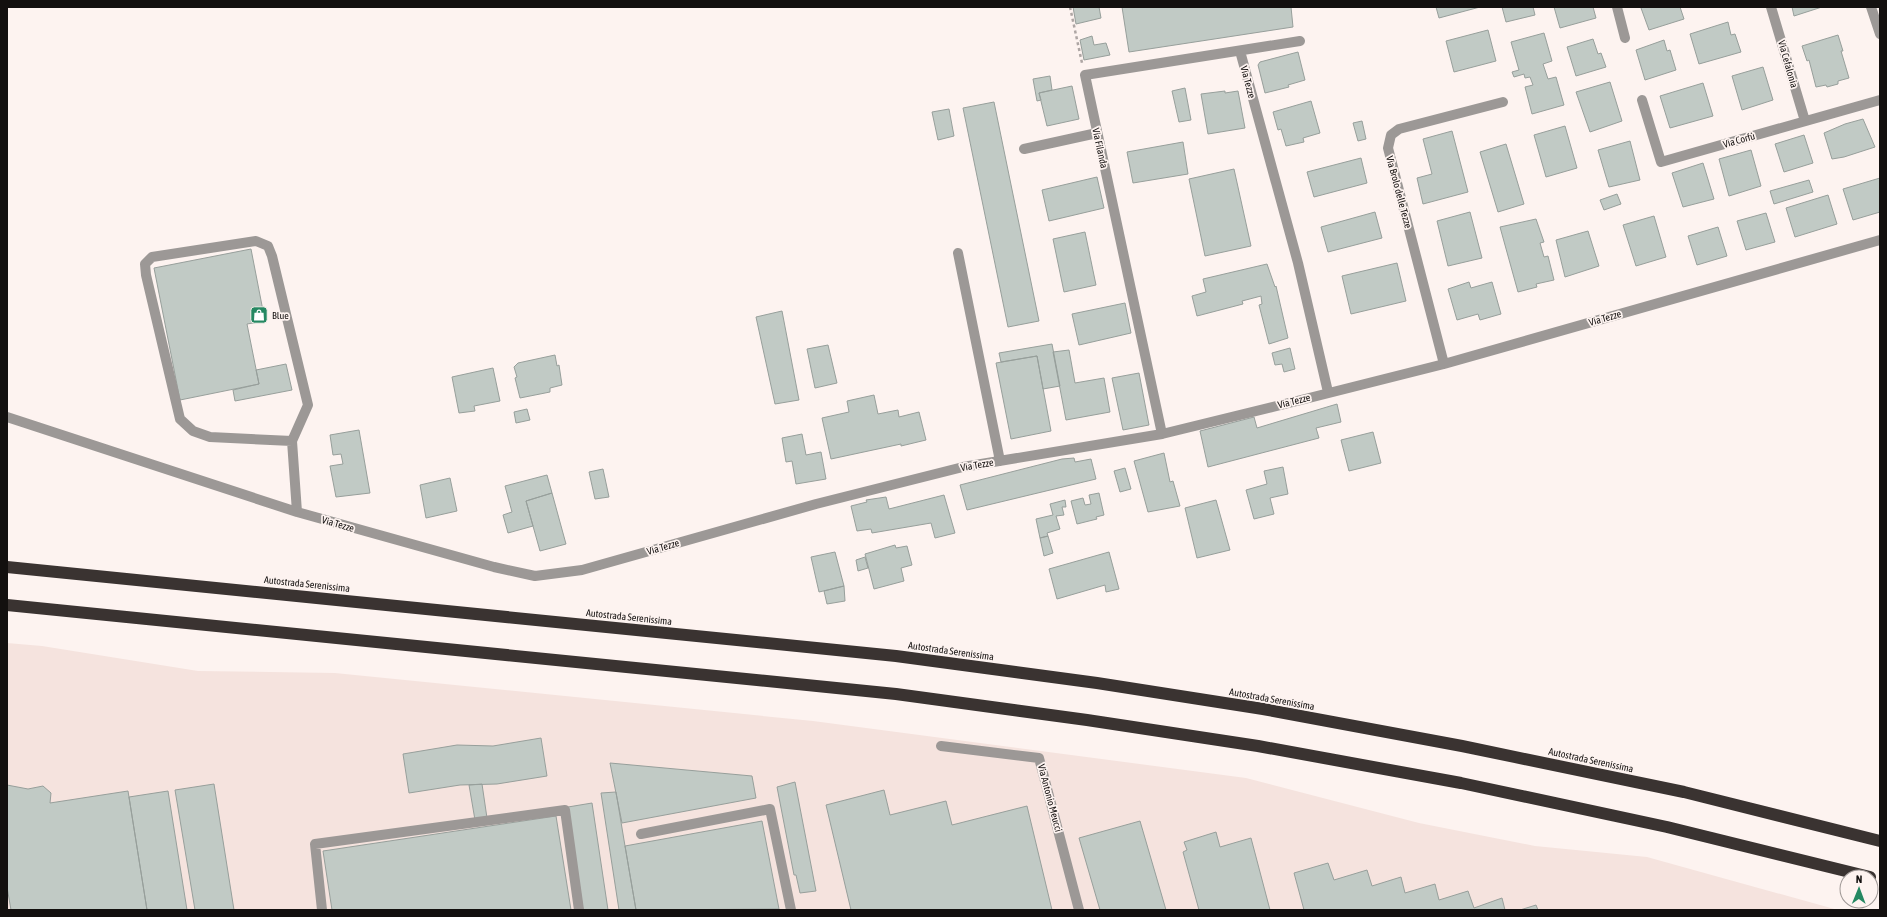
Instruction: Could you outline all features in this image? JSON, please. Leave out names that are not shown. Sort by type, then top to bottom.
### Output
[{"type":"highway","name":"Autostrada Serenissima","points":[[7,567],[896,656],[1097,683],[1263,709],[1462,746],[1684,792],[1880,841]]},
{"type":"highway","points":[[7,605],[872,692],[1087,720],[1258,746],[1461,783],[1667,827],[1839,869]]},
{"type":"street","points":[[1617,7],[1625,38]]},
{"type":"street","name":"Via Cefalonia","points":[[1771,7],[1805,121]]},
{"type":"street","points":[[1872,7],[1880,34]]},
{"type":"street","points":[[1085,75],[1300,41]]},
{"type":"street","name":"Via Tezze","points":[[1240,51],[1282,211],[1298,263],[1328,392]]},
{"type":"street","name":"Via Filanda","points":[[1085,75],[1162,434]]},
{"type":"street","name":"Via Corfù","points":[[1642,100],[1661,162],[1880,100]]},
{"type":"street","name":"Via Brolo delle Tezze","points":[[1444,364],[1388,148],[1391,135],[1399,129],[1503,102]]},
{"type":"street","points":[[1024,149],[1097,133]]},
{"type":"street","name":"Via Tezze","points":[[7,417],[297,512],[494,567],[535,576],[582,570],[816,504],[964,467],[1162,434],[1444,364],[1880,240]]},
{"type":"street","points":[[292,442],[210,436],[193,431],[180,419],[146,275],[145,264],[152,257],[256,241],[268,246],[272,256],[308,405],[292,442],[297,512]]},
{"type":"street","points":[[958,253],[1000,461]]},
{"type":"street","name":"Via Antonio Meucci","points":[[941,746],[1039,758],[1079,910]]},
{"type":"street","points":[[641,834],[770,809],[792,910]]},
{"type":"street","points":[[322,910],[315,844],[565,810],[579,910]]},
{"type":"path","points":[[1070,7],[1085,75]]},
{"type":"shaded area","points":[[7,643],[42,646],[198,671],[335,673],[813,721],[1246,778],[1419,823],[1535,846],[1647,857],[1838,910],[7,910]]},
{"type":"building","points":[[1073,7],[1099,7],[1101,18],[1076,24]]},
{"type":"building","points":[[1122,7],[1291,7],[1293,27],[1129,52]]},
{"type":"building","points":[[1436,7],[1480,7],[1439,18]]},
{"type":"building","points":[[1502,7],[1533,7],[1535,15],[1506,22]]},
{"type":"building","points":[[1554,7],[1593,7],[1596,18],[1560,28]]},
{"type":"building","points":[[1680,7],[1684,19],[1649,30],[1641,8]]},
{"type":"building","points":[[1792,7],[1822,7],[1794,16]]},
{"type":"building","points":[[1728,22],[1731,35],[1735,34],[1741,52],[1699,64],[1690,34]]},
{"type":"building","points":[[1488,30],[1496,61],[1454,72],[1446,41]]},
{"type":"building","points":[[1544,33],[1552,61],[1543,64],[1548,79],[1556,77],[1564,105],[1532,114],[1525,87],[1533,85],[1530,77],[1525,78],[1524,74],[1514,77],[1512,72],[1519,70],[1511,42]]},
{"type":"building","points":[[1838,35],[1849,78],[1838,81],[1838,84],[1827,87],[1826,85],[1816,87],[1809,60],[1807,61],[1802,46]]},
{"type":"building","points":[[1092,36],[1094,45],[1106,43],[1110,55],[1084,60],[1080,40]]},
{"type":"building","points":[[1593,39],[1598,54],[1601,53],[1606,67],[1576,76],[1567,47]]},
{"type":"building","points":[[1664,40],[1667,51],[1670,50],[1676,70],[1645,80],[1636,50]]},
{"type":"building","points":[[1298,52],[1305,80],[1288,85],[1289,87],[1265,93],[1258,65],[1260,62]]},
{"type":"building","points":[[1763,67],[1773,100],[1742,110],[1732,76]]},
{"type":"building","points":[[1050,76],[1052,90],[1039,93],[1041,100],[1037,101],[1033,79]]},
{"type":"building","points":[[1610,82],[1622,121],[1590,132],[1576,92]]},
{"type":"building","points":[[1703,83],[1713,116],[1670,128],[1660,96]]},
{"type":"building","points":[[1072,86],[1079,119],[1047,126],[1039,93]]},
{"type":"building","points":[[1185,88],[1191,120],[1179,122],[1172,91]]},
{"type":"building","points":[[1225,91],[1225,93],[1238,91],[1245,128],[1208,134],[1201,94]]},
{"type":"building","points":[[1311,101],[1320,133],[1303,138],[1304,142],[1286,146],[1281,129],[1278,130],[1273,112]]},
{"type":"building","points":[[994,102],[1039,321],[1008,327],[963,108]]},
{"type":"building","points":[[949,109],[954,136],[938,140],[932,112]]},
{"type":"building","points":[[1863,119],[1875,147],[1844,157],[1832,159],[1824,133],[1845,124]]},
{"type":"building","points":[[1362,121],[1366,139],[1358,141],[1353,123]]},
{"type":"building","points":[[1565,126],[1577,168],[1546,177],[1534,135]]},
{"type":"building","points":[[1452,131],[1468,192],[1423,204],[1417,178],[1432,174],[1423,139]]},
{"type":"building","points":[[1804,135],[1813,163],[1784,172],[1775,144]]},
{"type":"building","points":[[1630,141],[1640,180],[1609,187],[1598,150]]},
{"type":"building","points":[[1183,142],[1188,174],[1133,183],[1127,152]]},
{"type":"building","points":[[1506,144],[1524,204],[1498,212],[1480,152]]},
{"type":"building","points":[[1751,150],[1761,186],[1729,196],[1719,159]]},
{"type":"building","points":[[1361,158],[1367,183],[1314,197],[1307,172]]},
{"type":"building","points":[[1703,163],[1714,199],[1683,207],[1672,173]]},
{"type":"building","points":[[1234,169],[1251,246],[1205,256],[1189,179]]},
{"type":"building","points":[[1097,177],[1104,208],[1049,221],[1042,190]]},
{"type":"building","points":[[1880,178],[1880,212],[1853,220],[1843,189]]},
{"type":"building","points":[[1809,180],[1813,192],[1774,204],[1770,191]]},
{"type":"building","points":[[1617,194],[1621,204],[1604,210],[1600,200]]},
{"type":"building","points":[[1828,195],[1837,224],[1795,237],[1786,208]]},
{"type":"building","points":[[1375,212],[1382,238],[1328,252],[1321,227]]},
{"type":"building","points":[[1470,212],[1482,258],[1448,266],[1437,221]]},
{"type":"building","points":[[1766,213],[1775,242],[1746,250],[1737,221]]},
{"type":"building","points":[[1654,216],[1666,257],[1636,266],[1623,225]]},
{"type":"building","points":[[1536,219],[1544,242],[1540,243],[1544,257],[1548,256],[1554,280],[1536,284],[1537,287],[1518,292],[1500,227]]},
{"type":"building","points":[[1718,227],[1727,256],[1697,265],[1688,236]]},
{"type":"building","points":[[1588,231],[1599,266],[1565,277],[1556,240]]},
{"type":"building","points":[[1085,232],[1096,285],[1064,292],[1053,239]]},
{"type":"building","points":[[251,249],[265,321],[247,324],[259,384],[180,400],[154,268]]},
{"type":"building","points":[[1397,263],[1406,301],[1351,314],[1342,276]]},
{"type":"building","points":[[1267,264],[1275,287],[1276,286],[1288,338],[1269,344],[1259,305],[1262,304],[1261,296],[1242,301],[1243,304],[1197,316],[1192,296],[1206,292],[1203,279]]},
{"type":"building","points":[[1469,282],[1471,288],[1492,282],[1501,314],[1480,320],[1478,314],[1457,320],[1448,289]]},
{"type":"building","points":[[1125,303],[1131,333],[1079,345],[1072,314]]},
{"type":"building","points":[[782,311],[799,400],[775,404],[756,317]]},
{"type":"building","points":[[1052,344],[1060,386],[1043,389],[1037,356],[1001,362],[999,353]]},
{"type":"building","points":[[828,345],[837,383],[815,388],[807,349]]},
{"type":"building","points":[[1290,348],[1295,369],[1284,372],[1282,364],[1275,365],[1272,353]]},
{"type":"building","points":[[1069,350],[1075,383],[1104,378],[1110,412],[1066,420],[1053,352]]},
{"type":"building","points":[[555,355],[557,366],[559,365],[562,385],[550,388],[550,392],[520,398],[514,367],[518,363]]},
{"type":"building","points":[[1037,356],[1051,431],[1011,439],[996,363]]},
{"type":"building","points":[[286,364],[292,390],[235,401],[233,390],[259,384],[256,370]]},
{"type":"building","points":[[493,368],[500,401],[474,406],[475,411],[459,413],[452,377]]},
{"type":"building","points":[[1139,373],[1149,425],[1123,430],[1112,378]]},
{"type":"building","points":[[874,395],[878,414],[898,410],[899,417],[919,412],[926,440],[831,459],[822,418],[849,412],[847,401]]},
{"type":"building","points":[[1337,404],[1341,422],[1316,428],[1319,438],[1208,467],[1200,431],[1254,417],[1257,428]]},
{"type":"building","points":[[527,409],[530,420],[516,423],[514,412]]},
{"type":"building","points":[[359,430],[370,493],[336,497],[330,466],[343,464],[341,454],[333,455],[330,435]]},
{"type":"building","points":[[1373,432],[1381,463],[1349,471],[1341,440]]},
{"type":"building","points":[[802,434],[806,455],[821,452],[826,479],[796,484],[792,461],[786,462],[782,438]]},
{"type":"building","points":[[1164,453],[1170,482],[1173,481],[1180,506],[1148,512],[1134,461]]},
{"type":"building","points":[[1074,458],[1075,462],[1091,459],[1096,479],[967,510],[960,485],[1062,459]]},
{"type":"building","points":[[1283,467],[1288,494],[1270,498],[1274,514],[1254,519],[1246,490],[1267,484],[1264,471]]},
{"type":"building","points":[[1125,468],[1131,489],[1120,492],[1114,471]]},
{"type":"building","points":[[603,469],[609,497],[595,499],[589,472]]},
{"type":"building","points":[[547,475],[552,493],[526,501],[533,526],[508,533],[503,515],[512,512],[505,486]]},
{"type":"building","points":[[450,478],[457,511],[426,518],[420,485]]},
{"type":"building","points":[[552,493],[566,544],[540,551],[526,501]]},
{"type":"building","points":[[1099,493],[1104,515],[1096,517],[1097,519],[1077,524],[1071,501],[1083,498],[1085,505],[1091,504],[1089,495]]},
{"type":"building","points":[[944,495],[955,533],[935,538],[931,523],[872,533],[871,529],[857,531],[851,506],[867,502],[866,500],[886,497],[889,509]]},
{"type":"building","points":[[1065,500],[1066,507],[1062,507],[1064,515],[1056,516],[1060,529],[1047,533],[1048,536],[1040,538],[1036,519],[1053,515],[1050,504]]},
{"type":"building","points":[[1216,500],[1230,550],[1197,558],[1185,508]]},
{"type":"building","points":[[1048,536],[1053,553],[1044,556],[1040,538]]},
{"type":"building","points":[[895,545],[896,548],[907,546],[912,565],[901,568],[904,581],[874,589],[865,554]]},
{"type":"building","points":[[835,552],[844,586],[819,592],[811,557]]},
{"type":"building","points":[[1109,552],[1119,589],[1106,592],[1105,585],[1057,599],[1049,569]]},
{"type":"building","points":[[865,557],[868,568],[858,571],[856,560]]},
{"type":"building","points":[[844,586],[845,601],[827,604],[824,591]]},
{"type":"building","points":[[541,738],[547,776],[497,784],[460,785],[409,793],[403,754],[457,745],[493,746]]},
{"type":"building","points":[[610,763],[752,776],[756,798],[622,823]]},
{"type":"building","points":[[795,782],[816,891],[800,893],[796,875],[794,875],[777,787]]},
{"type":"building","points":[[214,784],[234,910],[195,910],[175,790]]},
{"type":"building","points":[[482,784],[487,818],[475,820],[469,785]]},
{"type":"building","points":[[7,785],[28,789],[43,786],[51,793],[50,803],[128,791],[147,910],[11,910],[7,887]]},
{"type":"building","points":[[884,790],[890,815],[946,801],[952,825],[1027,806],[1052,910],[851,910],[826,805]]},
{"type":"building","points":[[168,791],[187,910],[147,910],[129,797]]},
{"type":"building","points":[[616,792],[636,910],[619,910],[601,793]]},
{"type":"building","points":[[592,803],[608,910],[583,910],[568,807]]},
{"type":"building","points":[[556,816],[571,910],[332,910],[323,851]]},
{"type":"building","points":[[762,821],[779,909],[636,910],[625,846]]},
{"type":"building","points":[[1140,821],[1166,910],[1100,910],[1079,838]]},
{"type":"building","points":[[1216,832],[1220,847],[1251,838],[1270,910],[1199,910],[1183,852],[1187,850],[1184,842]]},
{"type":"building","points":[[1328,863],[1334,880],[1367,870],[1372,886],[1401,877],[1405,893],[1435,884],[1439,900],[1468,891],[1474,908],[1502,898],[1505,910],[1304,910],[1294,873]]},
{"type":"building","points":[[1536,905],[1538,910],[1520,910]]},
{"type":"place","name":"Blue","points":[[259,315]]}]
